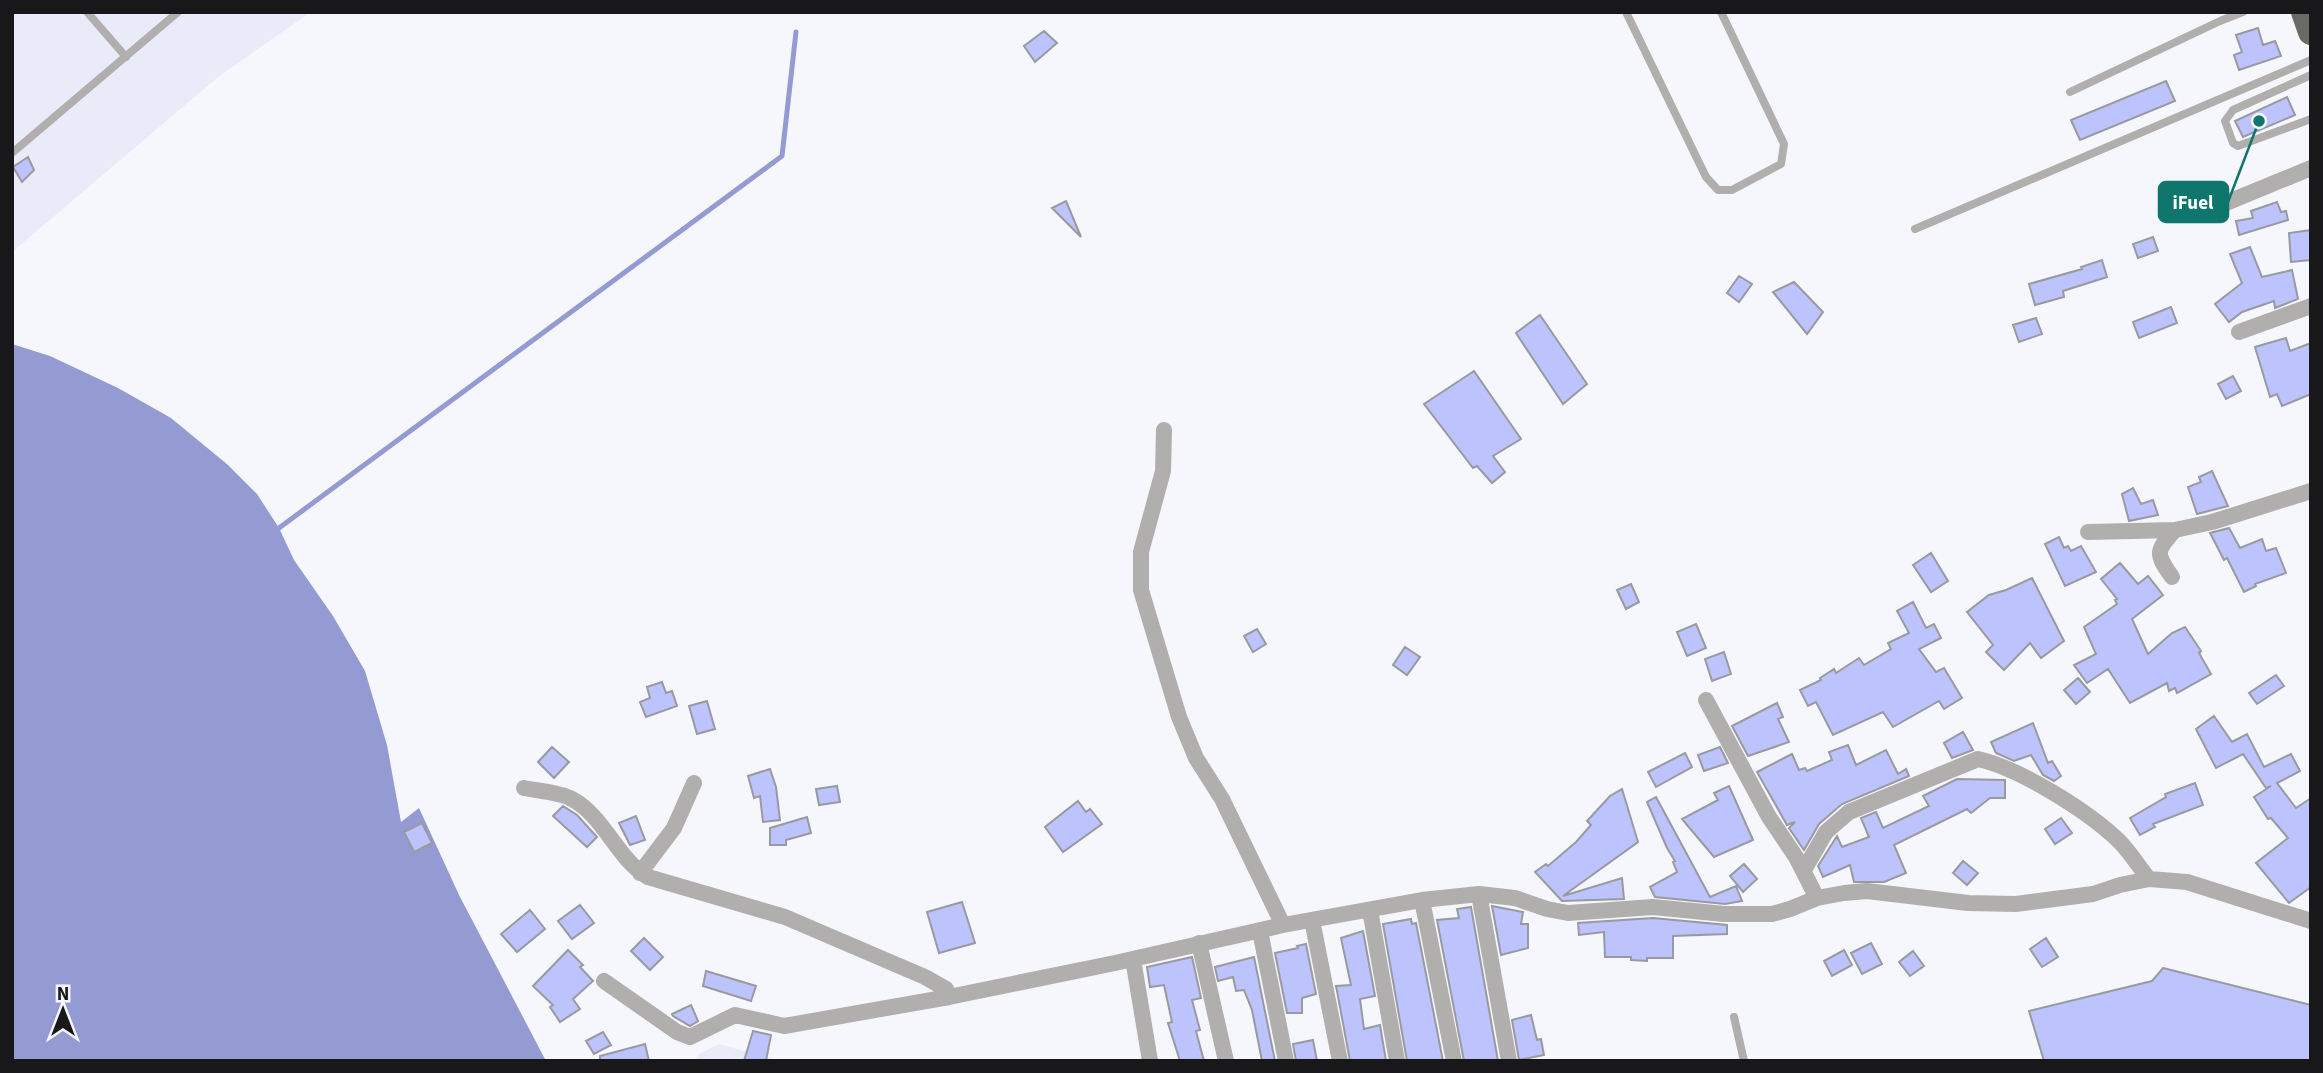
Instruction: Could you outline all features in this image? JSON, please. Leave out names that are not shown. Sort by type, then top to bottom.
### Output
[{"type":"highway","points":[[2304,12],[2311,32]]},
{"type":"street","points":[[2221,205],[2311,168]]},
{"type":"street","points":[[2239,332],[2311,306]]},
{"type":"street","points":[[1164,430],[1163,471],[1141,552],[1141,590],[1180,717],[1196,758],[1222,799],[1283,925]]},
{"type":"street","points":[[2088,532],[2175,530],[2212,522],[2311,491]]},
{"type":"street","points":[[2172,577],[2162,563],[2159,548],[2175,530]]},
{"type":"street","points":[[1706,700],[1726,741],[1769,817],[1804,870],[1817,898]]},
{"type":"street","points":[[1804,870],[1826,832],[1849,811],[1978,759],[1998,763],[2061,798],[2092,819],[2119,841],[2149,879]]},
{"type":"street","points":[[640,873],[674,828],[694,783]]},
{"type":"street","points":[[524,788],[572,798],[606,830],[630,864],[648,877],[785,917],[925,977],[946,989],[949,997]]},
{"type":"street","points":[[604,981],[677,1032],[690,1037],[735,1015],[784,1026],[949,997],[1283,925],[1422,900],[1479,894],[1515,898],[1559,912],[1577,914],[1653,907],[1724,914],[1772,914],[1817,898],[1867,891],[1968,903],[2016,904],[2093,894],[2149,879],[2186,882],[2311,921]]},
{"type":"street","points":[[1479,894],[1509,1061]]},
{"type":"street","points":[[1422,900],[1454,1061]]},
{"type":"street","points":[[1370,910],[1397,1061]]},
{"type":"street","points":[[1312,920],[1340,1061]]},
{"type":"street","points":[[1260,931],[1286,1061]]},
{"type":"street","points":[[1199,943],[1226,1061]]},
{"type":"street","points":[[1133,959],[1150,1061]]},
{"type":"lane","points":[[87,12],[126,57]]},
{"type":"lane","points":[[12,153],[178,12]]},
{"type":"lane","points":[[1626,12],[1706,177],[1718,190],[1732,190],[1781,164],[1784,144],[1721,12]]},
{"type":"lane","points":[[2070,93],[2244,12]]},
{"type":"lane","points":[[1915,229],[2311,60]]},
{"type":"lane","points":[[2311,75],[2233,110],[2225,121],[2232,143],[2238,146],[2311,119]]},
{"type":"lane","points":[[1734,1017],[1744,1061]]},
{"type":"shaded area","points":[[12,12],[311,12],[218,77],[12,252]]},
{"type":"shaded area","points":[[719,1044],[779,1061],[694,1061],[699,1054]]},
{"type":"water","points":[[12,344],[50,356],[118,388],[171,418],[228,465],[257,494],[279,528],[294,560],[333,616],[365,671],[387,745],[401,822],[419,808],[460,897],[546,1061],[12,1061]]},
{"type":"building","points":[[2258,28],[2263,45],[2275,41],[2281,56],[2239,70],[2234,55],[2242,52],[2236,35]]},
{"type":"building","points":[[1044,31],[1057,43],[1035,62],[1024,46]]},
{"type":"building","points":[[2166,81],[2175,101],[2080,140],[2071,120]]},
{"type":"building","points":[[2287,97],[2295,115],[2243,137],[2235,121]]},
{"type":"building","points":[[28,157],[34,170],[22,182],[13,167]]},
{"type":"building","points":[[1066,201],[1081,237],[1052,208]]},
{"type":"building","points":[[2277,202],[2281,212],[2286,211],[2288,220],[2239,235],[2236,221],[2253,218],[2251,211]]},
{"type":"building","points":[[2311,230],[2311,260],[2291,262],[2289,233]]},
{"type":"building","points":[[2153,237],[2158,251],[2138,258],[2133,244]]},
{"type":"building","points":[[2250,247],[2262,277],[2292,270],[2298,299],[2275,308],[2274,301],[2242,312],[2229,322],[2215,304],[2242,283],[2230,254]]},
{"type":"building","points":[[2102,260],[2107,277],[2063,291],[2064,297],[2035,305],[2029,284],[2082,269],[2081,267]]},
{"type":"building","points":[[1739,276],[1752,284],[1739,302],[1727,293]]},
{"type":"building","points":[[1794,282],[1823,312],[1807,334],[1773,292]]},
{"type":"building","points":[[2171,307],[2177,323],[2139,338],[2133,322]]},
{"type":"building","points":[[1540,315],[1587,384],[1563,404],[1516,333]]},
{"type":"building","points":[[2036,318],[2042,334],[2019,342],[2013,325]]},
{"type":"building","points":[[2286,338],[2290,351],[2311,343],[2311,394],[2282,406],[2277,394],[2270,397],[2255,347]]},
{"type":"building","points":[[1474,371],[1521,439],[1493,456],[1505,472],[1492,483],[1477,466],[1473,468],[1424,404]]},
{"type":"building","points":[[2233,376],[2241,391],[2226,399],[2218,384]]},
{"type":"building","points":[[2212,471],[2228,506],[2197,514],[2188,487],[2201,482],[2199,477]]},
{"type":"building","points":[[2133,488],[2141,504],[2153,500],[2158,515],[2129,521],[2122,494]]},
{"type":"building","points":[[2229,528],[2240,548],[2262,539],[2266,551],[2276,548],[2286,573],[2255,584],[2256,586],[2244,592],[2227,558],[2224,560],[2210,533]]},
{"type":"building","points":[[2059,537],[2064,548],[2068,546],[2071,551],[2081,546],[2096,572],[2065,586],[2045,544]]},
{"type":"building","points":[[1931,553],[1948,581],[1931,592],[1913,565]]},
{"type":"building","points":[[2120,563],[2138,584],[2148,576],[2163,595],[2132,619],[2148,654],[2172,633],[2185,627],[2201,651],[2199,653],[2211,674],[2177,693],[2175,688],[2169,691],[2167,683],[2130,703],[2108,669],[2087,683],[2074,665],[2096,654],[2084,627],[2117,604],[2117,599],[2101,579]]},
{"type":"building","points":[[2032,578],[2064,641],[2041,658],[2030,643],[2004,670],[1986,652],[1993,645],[1967,612],[1989,595]]},
{"type":"building","points":[[1631,584],[1639,602],[1626,609],[1617,590]]},
{"type":"building","points":[[1913,602],[1926,628],[1934,624],[1941,638],[1919,649],[1936,672],[1944,668],[1962,698],[1944,709],[1939,701],[1893,727],[1883,712],[1833,735],[1816,702],[1808,706],[1800,690],[1821,680],[1820,678],[1834,669],[1836,673],[1859,658],[1864,665],[1891,649],[1888,643],[1909,633],[1897,611]]},
{"type":"building","points":[[1696,624],[1706,648],[1687,656],[1677,632]]},
{"type":"building","points":[[1257,629],[1266,644],[1253,652],[1244,636]]},
{"type":"building","points":[[1405,647],[1420,657],[1407,675],[1393,665]]},
{"type":"building","points":[[1724,652],[1731,674],[1712,681],[1705,659]]},
{"type":"building","points":[[2276,675],[2284,686],[2257,704],[2249,693]]},
{"type":"building","points":[[2078,678],[2090,692],[2076,704],[2064,690]]},
{"type":"building","points":[[662,682],[666,693],[672,691],[677,706],[646,717],[640,702],[650,698],[647,687]]},
{"type":"building","points":[[707,701],[715,729],[697,734],[689,706]]},
{"type":"building","points":[[1777,703],[1783,717],[1778,719],[1789,742],[1748,756],[1732,726]]},
{"type":"building","points":[[2214,716],[2232,742],[2247,734],[2264,767],[2291,754],[2300,771],[2277,783],[2296,808],[2311,798],[2311,887],[2289,903],[2256,863],[2288,838],[2271,818],[2268,819],[2254,797],[2271,786],[2266,788],[2243,754],[2216,768],[2196,729]]},
{"type":"building","points":[[2033,723],[2048,763],[2052,761],[2061,776],[2054,781],[2043,775],[2031,755],[2014,761],[1996,753],[1991,742]]},
{"type":"building","points":[[1963,732],[1973,750],[1952,758],[1944,743]]},
{"type":"building","points":[[1848,745],[1856,765],[1886,750],[1898,774],[1906,769],[1909,776],[1842,804],[1819,824],[1804,850],[1789,828],[1795,822],[1787,825],[1757,772],[1792,754],[1799,770],[1805,768],[1807,771],[1832,760],[1829,752]]},
{"type":"building","points":[[552,747],[569,762],[554,778],[538,762]]},
{"type":"building","points":[[1720,747],[1728,763],[1704,771],[1698,755]]},
{"type":"building","points":[[1685,753],[1692,767],[1656,787],[1648,772]]},
{"type":"building","points":[[770,769],[776,787],[780,820],[763,822],[760,796],[754,798],[748,776]]},
{"type":"building","points":[[1957,779],[2005,780],[2005,798],[1990,798],[1971,813],[1967,809],[1894,845],[1906,873],[1884,882],[1854,882],[1850,865],[1823,877],[1818,866],[1837,836],[1842,847],[1869,837],[1861,818],[1876,812],[1883,828],[1929,806],[1923,796]]},
{"type":"building","points":[[2195,783],[2203,805],[2153,824],[2155,827],[2140,835],[2130,818],[2166,797],[2165,794]]},
{"type":"building","points":[[837,786],[840,802],[819,805],[816,789]]},
{"type":"building","points":[[1729,786],[1753,840],[1714,857],[1682,819],[1718,800],[1714,793]]},
{"type":"building","points":[[1622,789],[1638,842],[1563,896],[1622,878],[1624,899],[1562,901],[1535,872],[1546,864],[1548,866],[1576,842],[1591,825],[1587,821],[1610,796]]},
{"type":"building","points":[[1656,797],[1710,897],[1736,886],[1742,901],[1725,904],[1655,897],[1650,887],[1677,872],[1673,862],[1675,861],[1647,802]]},
{"type":"building","points":[[1078,801],[1086,812],[1090,809],[1102,824],[1063,852],[1045,827]]},
{"type":"building","points":[[563,806],[577,815],[597,837],[587,847],[553,816]]},
{"type":"building","points":[[636,816],[645,840],[630,845],[619,823]]},
{"type":"building","points":[[807,817],[811,833],[786,840],[786,845],[770,845],[770,828]]},
{"type":"building","points":[[2061,818],[2072,833],[2055,844],[2045,829]]},
{"type":"building","points":[[422,823],[432,843],[414,852],[404,832]]},
{"type":"building","points":[[1963,861],[1978,873],[1967,885],[1953,873]]},
{"type":"building","points":[[1744,864],[1757,879],[1743,892],[1730,876]]},
{"type":"building","points":[[962,902],[975,943],[939,953],[927,912]]},
{"type":"building","points":[[580,905],[594,923],[572,939],[558,921]]},
{"type":"building","points":[[1492,906],[1523,912],[1521,924],[1528,924],[1528,948],[1501,955]]},
{"type":"building","points":[[1471,907],[1498,1061],[1464,1061],[1437,920],[1459,918],[1457,909]]},
{"type":"building","points":[[530,910],[545,929],[517,952],[501,934]]},
{"type":"building","points":[[1653,918],[1727,925],[1727,934],[1673,936],[1673,958],[1647,958],[1647,961],[1631,960],[1631,957],[1605,957],[1604,932],[1579,935],[1578,923]]},
{"type":"building","points":[[1411,919],[1412,924],[1416,923],[1443,1061],[1407,1061],[1383,924]]},
{"type":"building","points":[[1363,931],[1375,996],[1360,999],[1364,1029],[1380,1025],[1386,1061],[1350,1061],[1336,986],[1351,985],[1341,938]]},
{"type":"building","points":[[644,938],[663,957],[650,970],[631,951]]},
{"type":"building","points":[[2046,938],[2058,957],[2042,967],[2030,949]]},
{"type":"building","points":[[1871,943],[1882,964],[1862,974],[1851,953]]},
{"type":"building","points":[[1306,944],[1316,994],[1302,998],[1302,1013],[1287,1013],[1275,953]]},
{"type":"building","points":[[568,950],[583,965],[580,967],[593,981],[573,999],[580,1009],[560,1022],[550,1007],[553,1005],[533,986]]},
{"type":"building","points":[[1844,950],[1852,965],[1832,976],[1824,961]]},
{"type":"building","points":[[1913,951],[1924,966],[1910,976],[1899,962]]},
{"type":"building","points":[[1192,957],[1201,998],[1192,1000],[1204,1061],[1180,1061],[1168,1023],[1172,1022],[1164,985],[1150,987],[1147,967]]},
{"type":"building","points":[[1254,957],[1275,1061],[1262,1061],[1252,1010],[1244,990],[1236,991],[1233,977],[1218,981],[1215,967]]},
{"type":"building","points":[[2163,968],[2311,1005],[2311,1061],[2044,1061],[2029,1011],[2152,981]]},
{"type":"building","points":[[706,971],[756,986],[751,1001],[703,986]]},
{"type":"building","points":[[691,1005],[698,1021],[690,1026],[673,1016],[672,1014]]},
{"type":"building","points":[[1531,1015],[1544,1055],[1519,1060],[1512,1020]]},
{"type":"building","points":[[753,1031],[771,1035],[766,1061],[744,1061]]},
{"type":"building","points":[[603,1032],[611,1045],[594,1054],[586,1041]]},
{"type":"building","points":[[1313,1040],[1317,1061],[1296,1061],[1293,1044]]},
{"type":"building","points":[[645,1044],[649,1061],[600,1061],[600,1056]]},
{"type":"waterway","points":[[279,528],[782,156],[796,32]]},
{"type":"place","name":"iFuel","points":[[2259,121]]}]
